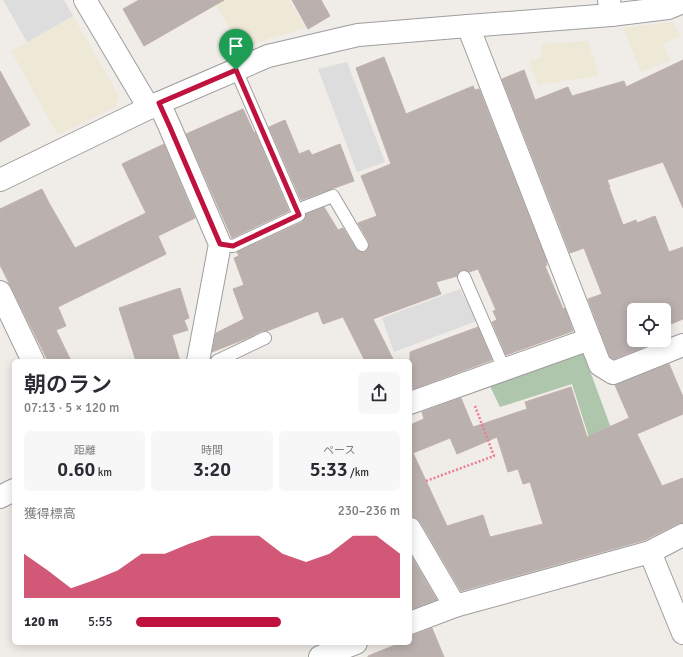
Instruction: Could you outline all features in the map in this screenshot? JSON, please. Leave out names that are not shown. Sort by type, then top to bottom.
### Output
[{"type":"street","points":[[85,0],[154,106],[169,125],[220,244],[198,359]]},
{"type":"street","points":[[0,180],[154,106],[268,56],[358,35],[468,26],[610,7],[668,8],[683,2]]},
{"type":"street","points":[[468,26],[600,365],[613,373],[683,345]]},
{"type":"street","points":[[0,292],[32,359]]},
{"type":"street","points":[[412,402],[590,339]]},
{"type":"street","points":[[0,497],[12,491]]},
{"type":"street","points":[[412,532],[455,606]]},
{"type":"street","points":[[412,622],[455,606],[650,552],[683,535]]},
{"type":"street","points":[[650,552],[683,633]]},
{"type":"street","points":[[328,652],[350,645]]},
{"type":"lane","points":[[220,244],[233,246],[299,215],[236,70]]},
{"type":"lane","points":[[297,210],[333,196],[362,245]]},
{"type":"lane","points":[[464,277],[504,369]]},
{"type":"lane","points":[[221,359],[265,338]]},
{"type":"path","points":[[426,481],[494,456],[466,382]]},
{"type":"shaded area","points":[[3,0],[64,0],[73,16],[27,42]]},
{"type":"shaded area","points":[[213,0],[289,0],[306,28],[268,39],[241,49]]},
{"type":"shaded area","points":[[73,16],[119,96],[115,107],[58,135],[11,51]]},
{"type":"shaded area","points":[[673,22],[680,36],[663,44],[671,60],[641,72],[623,28]]},
{"type":"shaded area","points":[[588,41],[599,76],[538,85],[529,60],[542,58],[541,44]]},
{"type":"shaded area","points":[[347,62],[385,162],[357,172],[318,69]]},
{"type":"shaded area","points":[[460,289],[477,321],[394,352],[382,318]]},
{"type":"green space","points":[[582,349],[622,458],[598,466],[572,384],[500,407],[488,382]]},
{"type":"building","points":[[139,0],[224,0],[144,46],[123,9]]},
{"type":"building","points":[[292,0],[321,0],[330,16],[308,29]]},
{"type":"building","points":[[384,57],[406,114],[473,86],[475,90],[479,89],[547,262],[547,265],[545,266],[563,309],[565,308],[573,331],[506,355],[492,322],[497,320],[493,311],[496,310],[478,269],[469,272],[461,270],[457,276],[436,282],[441,294],[373,319],[393,359],[364,359],[343,317],[323,324],[318,311],[267,331],[262,331],[212,352],[216,333],[244,319],[233,289],[244,285],[234,258],[239,256],[237,252],[302,222],[305,219],[306,214],[324,207],[338,230],[343,228],[358,251],[365,252],[368,249],[369,242],[358,223],[377,216],[361,176],[391,164],[356,68]]},
{"type":"building","points":[[683,60],[683,208],[663,162],[607,180],[623,225],[636,220],[637,223],[655,216],[669,252],[683,247],[683,319],[671,324],[671,303],[627,303],[627,347],[644,347],[614,359],[610,357],[588,299],[602,294],[584,248],[570,253],[502,79],[524,70],[535,100],[568,87],[572,96],[624,81],[626,87]]},
{"type":"building","points":[[0,71],[30,125],[0,142]]},
{"type":"building","points":[[243,109],[254,133],[255,132],[289,211],[232,238],[186,134]]},
{"type":"building","points":[[285,120],[299,154],[309,150],[312,155],[340,144],[354,181],[301,200],[269,127]]},
{"type":"building","points":[[164,144],[195,218],[158,236],[166,254],[58,307],[66,326],[56,330],[70,359],[47,359],[0,265],[0,209],[42,189],[75,248],[146,213],[122,164]]},
{"type":"building","points":[[180,288],[189,318],[184,320],[188,330],[172,335],[179,359],[135,359],[119,308]]},
{"type":"building","points":[[478,327],[492,360],[413,389],[412,359],[410,359],[410,352]]},
{"type":"building","points":[[669,364],[683,397],[683,414],[637,434],[662,486],[683,478],[683,523],[677,524],[645,540],[461,591],[421,523],[416,518],[412,517],[412,424],[424,419],[422,412],[461,398],[473,427],[527,409],[525,402],[571,387],[587,437],[629,418],[631,422],[615,385]],"holes":[[[497,437],[508,472],[518,469],[523,484],[530,482],[543,524],[490,537],[483,515],[447,526],[413,453],[450,438],[457,454]]]},
{"type":"building","points":[[412,557],[437,600],[412,609]]},
{"type":"building","points":[[432,628],[444,657],[368,657],[395,645],[412,645],[412,635]]},
{"type":"route","points":[[236,70],[299,215],[233,246],[220,244],[159,103],[236,70]]}]
